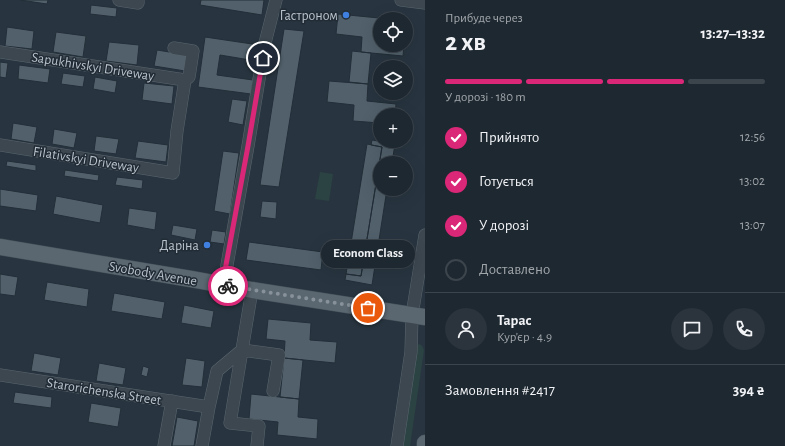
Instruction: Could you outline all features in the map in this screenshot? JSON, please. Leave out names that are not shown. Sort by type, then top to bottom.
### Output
[{"type":"main road","name":"Svobody Avenue","points":[[0,247],[252,290],[418,316]]},
{"type":"street","points":[[119,0],[138,3],[138,0]]},
{"type":"street","points":[[224,285],[226,265],[265,43],[276,0]]},
{"type":"street","points":[[401,0],[425,3]]},
{"type":"street","points":[[174,48],[193,51],[189,77],[185,80]]},
{"type":"street","name":"Sapukhivskyi Driveway","points":[[0,52],[185,80]]},
{"type":"street","name":"Filativskyi Driveway","points":[[0,145],[173,173],[177,131],[185,80]]},
{"type":"street","points":[[397,446],[418,316],[425,235]]},
{"type":"street","points":[[252,290],[230,423],[259,426],[257,446]]},
{"type":"street","points":[[202,446],[217,371],[242,350],[279,355],[273,391]]},
{"type":"street","name":"Starorichenska Street","points":[[0,375],[209,407]]},
{"type":"street","points":[[164,446],[172,401]]},
{"type":"green space","points":[[320,172],[333,174],[329,201],[315,199]]},
{"type":"green space","points":[[419,344],[424,350],[410,446],[401,446],[417,346]]},
{"type":"building","points":[[20,0],[48,0],[47,4]]},
{"type":"building","points":[[201,0],[264,0],[262,15],[200,5]]},
{"type":"building","points":[[91,5],[117,8],[116,17],[90,14]]},
{"type":"building","points":[[338,14],[373,17],[373,52],[403,52],[403,56],[361,52],[362,37],[336,34]]},
{"type":"building","points":[[7,27],[34,31],[32,49],[5,46]]},
{"type":"building","points":[[284,29],[304,31],[279,187],[260,185]]},
{"type":"building","points":[[56,32],[86,36],[83,57],[53,52]]},
{"type":"building","points":[[205,37],[259,45],[256,61],[220,55],[217,75],[253,80],[251,94],[198,87]]},
{"type":"building","points":[[109,42],[139,45],[137,65],[106,61]]},
{"type":"building","points":[[157,50],[188,55],[185,71],[154,66]]},
{"type":"building","points":[[352,51],[371,53],[368,84],[349,82]]},
{"type":"building","points":[[0,62],[8,63],[6,78],[0,77]]},
{"type":"building","points":[[19,65],[50,69],[48,83],[18,79]]},
{"type":"building","points":[[63,73],[85,76],[83,87],[61,84]]},
{"type":"building","points":[[95,77],[117,81],[115,93],[93,89]]},
{"type":"building","points":[[329,81],[368,84],[367,101],[396,104],[396,108],[373,108],[373,122],[353,121],[354,105],[327,102]]},
{"type":"building","points":[[144,83],[174,86],[172,104],[142,100]]},
{"type":"building","points":[[232,99],[247,101],[243,125],[228,122]]},
{"type":"building","points":[[13,123],[37,127],[34,143],[11,139]]},
{"type":"building","points":[[54,129],[77,133],[74,148],[52,144]]},
{"type":"building","points":[[96,136],[119,139],[116,154],[94,151]]},
{"type":"building","points":[[138,141],[168,145],[166,162],[135,158]]},
{"type":"building","points":[[367,144],[373,145],[373,148],[382,148],[381,156],[373,156],[374,196],[361,276],[346,274]]},
{"type":"building","points":[[382,148],[394,148],[393,156],[381,156]]},
{"type":"building","points":[[223,151],[239,153],[230,214],[214,211]]},
{"type":"building","points":[[7,161],[36,165],[36,171],[6,166]]},
{"type":"building","points":[[65,170],[99,175],[98,181],[64,176]]},
{"type":"building","points":[[117,177],[143,180],[142,189],[115,185]]},
{"type":"building","points":[[0,189],[38,195],[36,211],[0,206]]},
{"type":"building","points":[[56,196],[103,205],[100,223],[53,214]]},
{"type":"building","points":[[374,196],[386,196],[372,285],[345,280],[346,274],[361,276]]},
{"type":"building","points":[[262,201],[277,202],[276,219],[260,217]]},
{"type":"building","points":[[129,208],[157,212],[155,230],[127,225]]},
{"type":"building","points":[[173,225],[197,229],[195,240],[171,235]]},
{"type":"building","points":[[212,230],[226,232],[224,244],[210,242]]},
{"type":"building","name":"Даріна","points":[[203,242],[212,243],[211,249],[202,248]]},
{"type":"building","points":[[249,242],[323,252],[321,270],[246,260]]},
{"type":"building","points":[[0,274],[18,277],[15,296],[0,294]]},
{"type":"building","points":[[47,282],[89,289],[87,307],[44,300]]},
{"type":"building","points":[[114,293],[165,302],[162,319],[111,311]]},
{"type":"building","points":[[184,305],[214,311],[211,328],[181,323]]},
{"type":"building","points":[[268,319],[311,323],[310,340],[337,342],[335,363],[284,358],[285,341],[266,339]]},
{"type":"building","points":[[34,353],[61,358],[58,375],[31,371]]},
{"type":"building","points":[[186,358],[205,361],[202,387],[182,385]]},
{"type":"building","points":[[284,358],[303,360],[299,399],[280,397]]},
{"type":"building","points":[[99,363],[126,368],[123,385],[96,381]]},
{"type":"building","points":[[143,366],[149,368],[147,377],[141,375]]},
{"type":"building","points":[[15,392],[52,397],[51,408],[13,403]]},
{"type":"building","points":[[251,394],[299,399],[298,417],[318,419],[317,439],[277,435],[278,422],[249,419]]},
{"type":"building","points":[[91,403],[121,408],[118,427],[88,422]]},
{"type":"building","points":[[177,417],[198,421],[194,446],[172,446]]},
{"type":"way so far","points":[[228,286],[368,308]]},
{"type":"place","name":"Гастроном","points":[[346,15]]},
{"type":"place","name":"Даріна","points":[[207,245]]},
{"type":"place","name":"Econom Class","points":[[368,308]]},
{"type":"route","points":[[228,286],[224,285],[226,265],[263,58]]}]
